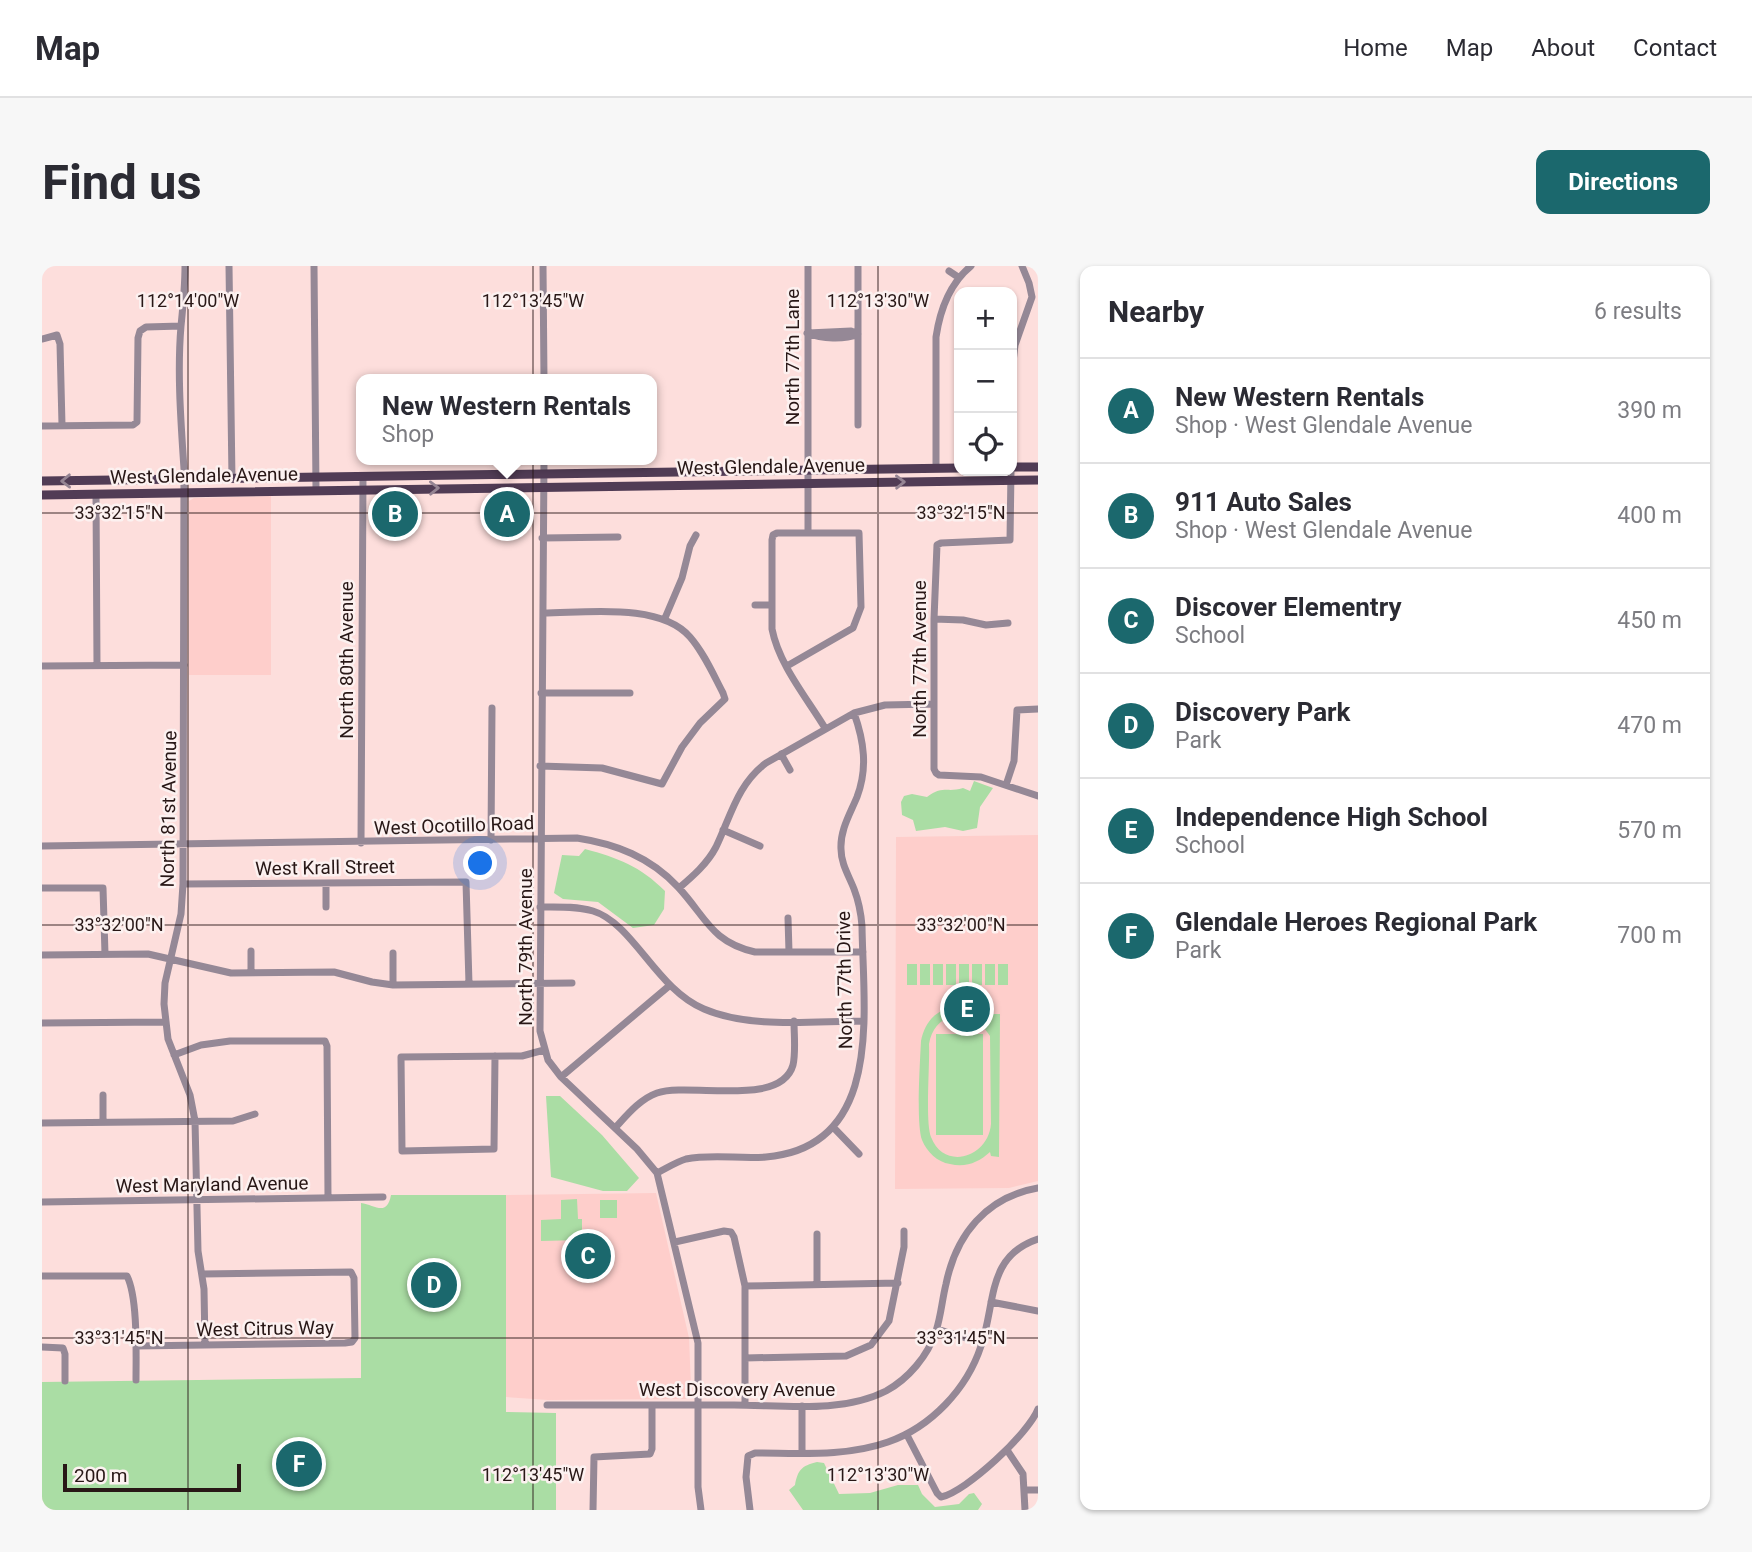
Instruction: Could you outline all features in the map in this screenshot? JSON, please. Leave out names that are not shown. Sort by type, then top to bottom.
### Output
[{"type":"main road","name":"West Glendale Avenue","points":[[1017,472],[1038,467]]},
{"type":"main road","name":"West Glendale Avenue","points":[[42,481],[954,468]]},
{"type":"main road","name":"West Glendale Avenue","points":[[1017,475],[1038,481]]},
{"type":"main road","name":"West Glendale Avenue","points":[[42,495],[807,483],[954,476]]},
{"type":"street","name":"North 81st Avenue","points":[[185,266],[185,308],[181,326],[184,479],[183,884],[181,914],[164,993],[165,1022],[174,1055],[190,1095],[195,1121],[198,1251],[205,1306],[205,1345]]},
{"type":"street","points":[[229,266],[232,479]]},
{"type":"street","points":[[314,266],[316,490]]},
{"type":"street","points":[[543,266],[544,374]]},
{"type":"street","name":"North 77th Lane","points":[[808,266],[808,533]]},
{"type":"street","points":[[858,266],[858,425]]},
{"type":"street","points":[[936,468],[936,337],[941,311],[958,278],[971,266]]},
{"type":"street","points":[[1014,350],[1032,297],[1022,266]]},
{"type":"street","points":[[949,271],[958,278]]},
{"type":"street","points":[[42,426],[133,425],[137,422],[140,331],[146,327],[181,326]]},
{"type":"street","points":[[807,333],[851,331],[858,334]]},
{"type":"street","points":[[42,339],[57,335],[60,344],[62,425]]},
{"type":"street","name":"North 79th Avenue","points":[[543,465],[540,1031],[548,1060],[561,1077],[637,1149],[657,1173],[695,1327],[699,1356],[698,1487],[701,1510]]},
{"type":"street","name":"North 80th Avenue","points":[[361,843],[363,476]]},
{"type":"street","name":"North 77th Avenue","points":[[1006,785],[970,775],[936,773],[933,704],[934,619],[937,545],[941,542],[1010,540],[1011,476]]},
{"type":"street","points":[[96,494],[97,666]]},
{"type":"street","points":[[788,666],[853,628],[861,607],[859,533],[773,535],[774,640],[788,666],[825,729]]},
{"type":"street","points":[[665,618],[696,535]]},
{"type":"street","points":[[542,538],[618,537]]},
{"type":"street","points":[[755,605],[772,605]]},
{"type":"street","points":[[540,766],[602,768],[662,784],[682,747],[700,723],[725,699],[691,638],[683,629],[665,618],[643,613],[543,613]]},
{"type":"street","points":[[934,619],[963,620],[986,625],[1008,623]]},
{"type":"street","points":[[853,628],[861,633]]},
{"type":"street","points":[[42,666],[184,665]]},
{"type":"street","points":[[541,693],[630,693]]},
{"type":"street","points":[[679,888],[704,865],[723,831],[742,786],[753,772],[854,713],[885,705],[933,704]]},
{"type":"street","points":[[491,840],[492,708]]},
{"type":"street","points":[[1038,709],[1017,710],[1014,761],[1006,785],[1038,796]]},
{"type":"street","name":"North 77th Drive","points":[[833,1127],[846,1110],[858,1083],[862,1056],[861,908],[842,863],[842,836],[858,794],[864,761],[861,731],[854,713]]},
{"type":"street","points":[[781,754],[790,770]]},
{"type":"street","points":[[723,831],[760,846]]},
{"type":"street","name":"West Ocotillo Road","points":[[42,846],[577,838],[617,847],[651,864],[679,888],[710,928],[731,945],[755,952],[863,952]]},
{"type":"street","points":[[851,880],[860,876]]},
{"type":"street","points":[[326,883],[326,907]]},
{"type":"street","name":"West Krall Street","points":[[183,884],[466,883],[469,984]]},
{"type":"street","points":[[42,888],[103,888],[105,954]]},
{"type":"street","points":[[540,907],[579,908],[606,916],[669,986],[702,1009],[745,1020],[863,1021]]},
{"type":"street","points":[[788,918],[789,952]]},
{"type":"street","points":[[251,951],[251,973]]},
{"type":"street","points":[[393,953],[393,985]]},
{"type":"street","points":[[42,955],[148,954],[215,971],[334,972],[393,985],[572,983]]},
{"type":"street","points":[[561,1077],[669,986]]},
{"type":"street","points":[[615,1128],[638,1105],[657,1093],[770,1088],[785,1080],[792,1066],[794,1021]]},
{"type":"street","points":[[42,1023],[165,1022]]},
{"type":"street","points":[[174,1055],[201,1045],[230,1041],[325,1041],[328,1198]]},
{"type":"street","points":[[495,1056],[494,1149],[402,1151],[401,1058],[528,1055],[544,1050]]},
{"type":"street","points":[[103,1095],[103,1122]]},
{"type":"street","points":[[42,1123],[233,1121],[254,1114]]},
{"type":"street","points":[[657,1173],[677,1162],[692,1158],[783,1155],[812,1143],[833,1127],[859,1154]]},
{"type":"street","points":[[982,1343],[937,1329],[954,1254],[967,1231],[993,1205],[1016,1193],[1038,1188]]},
{"type":"street","name":"West Maryland Avenue","points":[[42,1202],[383,1197]]},
{"type":"street","points":[[675,1242],[724,1231],[731,1232],[745,1286],[745,1405]]},
{"type":"street","points":[[745,1358],[846,1356],[871,1345],[889,1321],[904,1247],[904,1231]]},
{"type":"street","points":[[817,1234],[817,1284]]},
{"type":"street","points":[[750,1510],[746,1477],[748,1456],[755,1453],[861,1450],[907,1435],[933,1415],[953,1396],[975,1362],[982,1343],[995,1283],[1005,1262],[1022,1246],[1038,1240]]},
{"type":"street","name":"West Citrus Way","points":[[136,1346],[352,1342],[355,1338],[354,1278],[351,1272],[202,1274]]},
{"type":"street","points":[[42,1276],[127,1276],[136,1346],[136,1380]]},
{"type":"street","points":[[745,1286],[898,1283]]},
{"type":"street","points":[[991,1302],[1038,1311]]},
{"type":"street","name":"West Discovery Avenue","points":[[547,1405],[802,1406],[851,1403],[886,1391],[902,1380],[927,1350],[937,1329]]},
{"type":"street","points":[[42,1347],[63,1348],[65,1381]]},
{"type":"street","points":[[593,1510],[594,1457],[650,1454],[652,1405]]},
{"type":"street","points":[[802,1406],[802,1453]]},
{"type":"street","points":[[907,1435],[937,1493],[942,1497],[960,1488],[1007,1450],[1027,1429],[1038,1409]]},
{"type":"street","points":[[1007,1450],[1021,1468],[1025,1510]]},
{"type":"street","points":[[1025,1490],[1038,1490]]},
{"type":"shaded area","points":[[271,496],[271,675],[189,675],[189,501],[194,498]]},
{"type":"shaded area","points":[[1038,835],[1038,1181],[1009,1188],[895,1189],[896,837]]},
{"type":"shaded area","points":[[656,1193],[689,1338],[689,1397],[548,1400],[506,1397],[506,1195]]},
{"type":"green space","points":[[974,781],[993,788],[980,807],[977,828],[963,831],[945,827],[916,831],[913,820],[902,815],[901,802],[904,796],[912,794],[927,797],[941,790],[963,788],[970,791]]},
{"type":"green space","points":[[585,849],[628,864],[647,875],[665,891],[664,909],[654,925],[633,928],[598,902],[563,899],[554,893],[562,855],[579,856]]},
{"type":"green space","points":[[907,964],[917,964],[917,985],[907,985]]},
{"type":"green space","points":[[920,964],[930,964],[930,985],[920,985]]},
{"type":"green space","points":[[933,964],[943,964],[943,985],[933,985]]},
{"type":"green space","points":[[946,964],[956,964],[956,985],[946,985]]},
{"type":"green space","points":[[959,964],[969,964],[969,985],[959,985]]},
{"type":"green space","points":[[972,964],[982,964],[982,985],[972,985]]},
{"type":"green space","points":[[985,964],[995,964],[995,985],[985,985]]},
{"type":"green space","points":[[998,964],[1008,964],[1008,985],[998,985]]},
{"type":"green space","points":[[952,1007],[975,1008],[991,1020],[991,1014],[1000,1014],[999,1157],[991,1156],[990,1152],[967,1165],[945,1163],[937,1159],[927,1149],[920,1132],[921,1041],[929,1021],[939,1012]],"holes":[[[961,1014],[979,1021],[990,1036],[991,1124],[982,1145],[974,1152],[955,1157],[937,1148],[929,1129],[929,1044],[936,1027],[949,1017]]]},
{"type":"green space","points":[[936,1034],[983,1034],[983,1135],[936,1135]]},
{"type":"green space","points":[[546,1096],[560,1096],[602,1135],[639,1178],[627,1191],[603,1191],[551,1177]]},
{"type":"green space","points":[[391,1195],[506,1195],[506,1412],[556,1413],[556,1510],[42,1510],[42,1382],[361,1378],[361,1203],[383,1208],[387,1206]]},
{"type":"green space","points":[[577,1199],[578,1219],[582,1219],[582,1240],[541,1241],[541,1220],[561,1219],[561,1200]]},
{"type":"green space","points":[[600,1200],[617,1200],[617,1218],[600,1218]]},
{"type":"green space","points":[[817,1462],[824,1463],[839,1494],[870,1493],[898,1485],[918,1485],[922,1494],[935,1507],[959,1504],[969,1494],[974,1493],[982,1504],[978,1510],[803,1510],[789,1490],[795,1485],[801,1469]]},
{"type":"place","name":"911 Auto Sales","points":[[395,514]]},
{"type":"place","name":"New Western Rentals","points":[[507,514]]},
{"type":"place","name":"Independence High School","points":[[967,1009]]},
{"type":"place","name":"Discover Elementry","points":[[588,1256]]},
{"type":"place","name":"Discovery Park","points":[[434,1285]]},
{"type":"place","name":"Glendale Heroes Regional Park","points":[[299,1464]]}]
